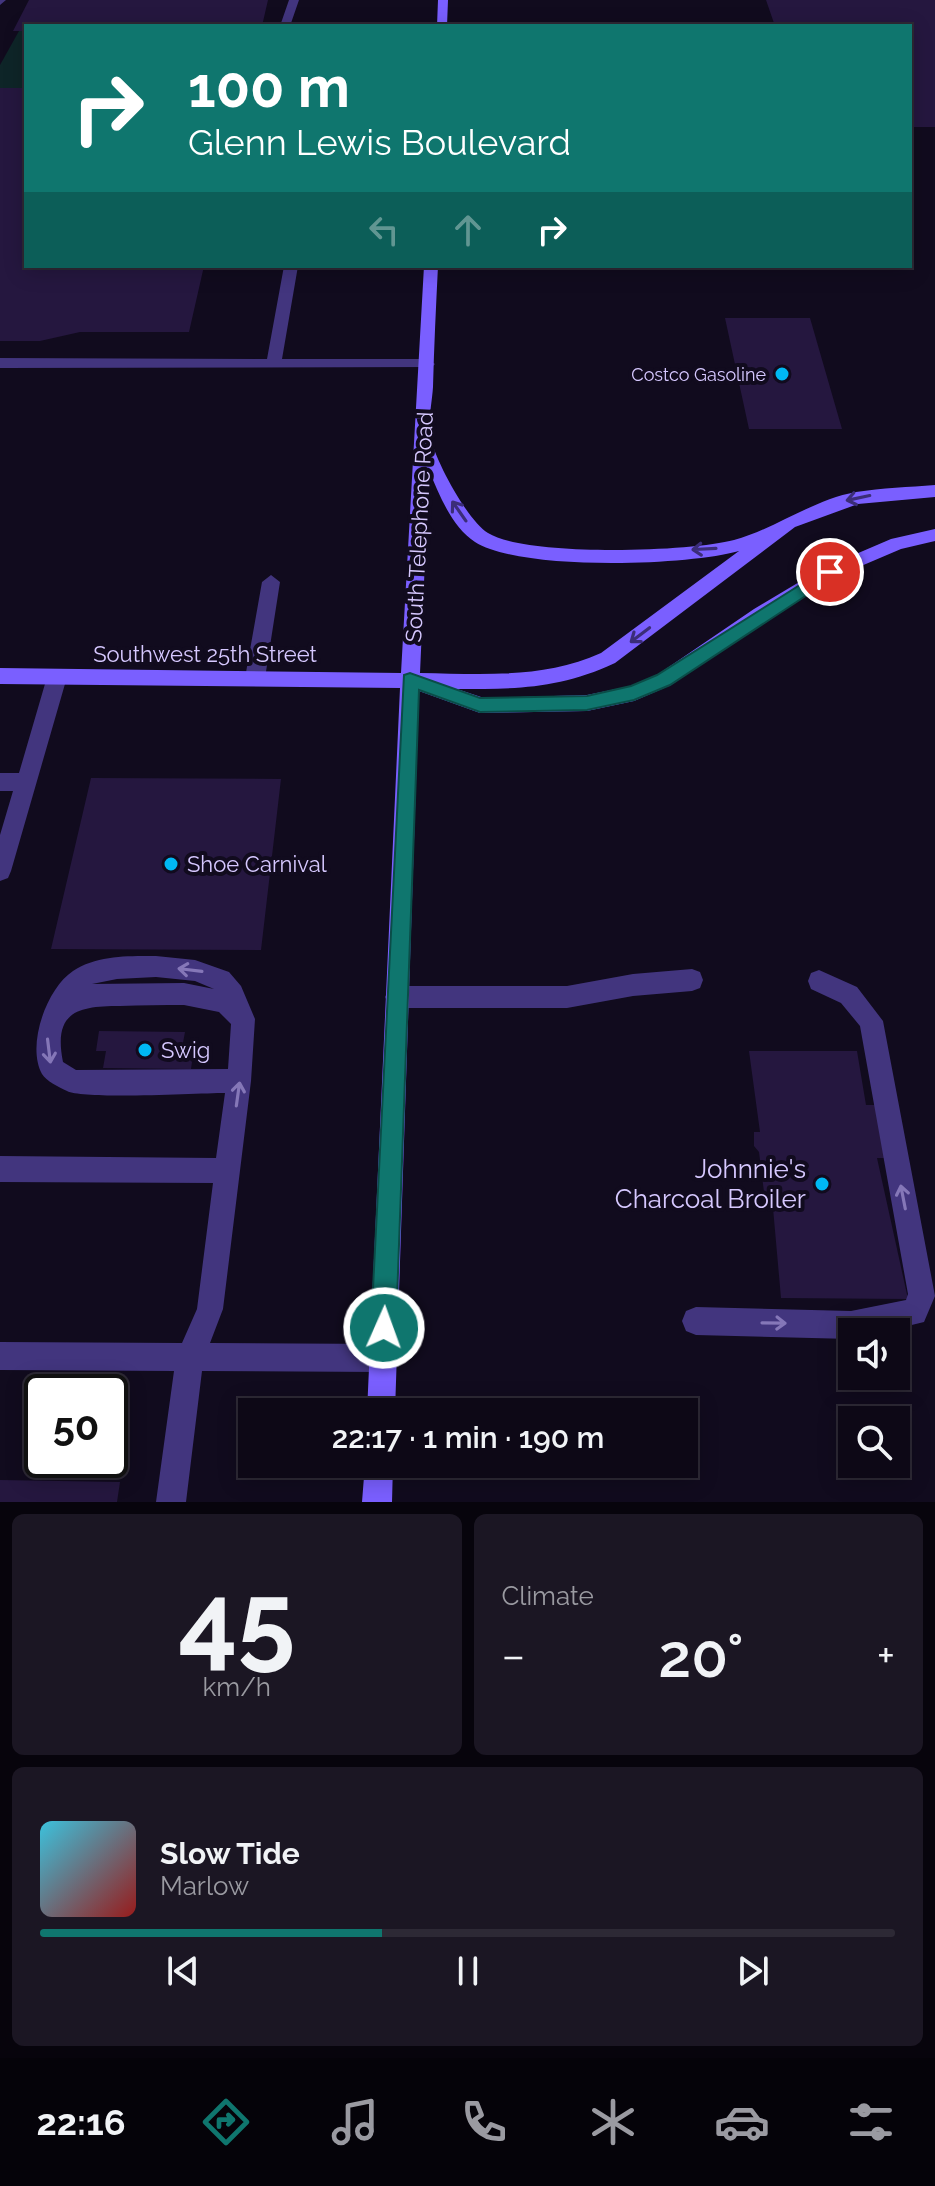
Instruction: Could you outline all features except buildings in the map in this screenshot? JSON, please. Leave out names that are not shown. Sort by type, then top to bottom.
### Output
[{"type":"street","points":[[286,24],[294,0]]},
{"type":"street","points":[[442,24],[443,0]]},
{"type":"street","points":[[274,363],[291,268]]},
{"type":"street","name":"South Telephone Road","points":[[382,1398],[410,680],[431,268]]},
{"type":"street","points":[[0,363],[427,364]]},
{"type":"street","points":[[424,438],[456,510],[484,540],[539,553],[728,548],[779,531],[819,509],[856,498],[935,491]]},
{"type":"street","name":"Southwest 25th Street","points":[[0,676],[527,682],[582,670],[608,658],[779,531]]},
{"type":"street","points":[[410,680],[480,705],[587,703],[634,693],[664,680],[853,557],[896,542],[935,535]]},
{"type":"street","points":[[255,678],[271,582]]},
{"type":"street","points":[[0,871],[57,677]]},
{"type":"street","points":[[0,782],[26,782]]},
{"type":"street","points":[[397,997],[567,997],[633,985],[692,980]]},
{"type":"street","points":[[696,1321],[851,1325],[914,1312],[922,1295],[871,1021],[849,995],[819,981]]},
{"type":"street","points":[[171,1502],[190,1358],[210,1309],[239,1081],[243,1019],[225,1002],[184,994],[93,995],[71,1000],[54,1016],[47,1041],[52,1069],[74,1082],[239,1081]]},
{"type":"street","points":[[0,1169],[227,1171]]},
{"type":"street","points":[[0,1356],[383,1358]]},
{"type":"street","points":[[377,1502],[378,1478]]},
{"type":"green space","points":[[19,31],[24,31],[24,88],[0,88],[0,65]]},
{"type":"place","name":"Costco Gasoline","points":[[782,374]]},
{"type":"place","name":"Shoe Carnival","points":[[171,864]]},
{"type":"place","name":"Swig","points":[[145,1050]]},
{"type":"place","name":"Johnnie's Charcoal Broiler","points":[[822,1184]]},
{"type":"route","points":[[384,1328],[410,680],[480,705],[587,703],[634,693],[664,680],[830,572]]}]
